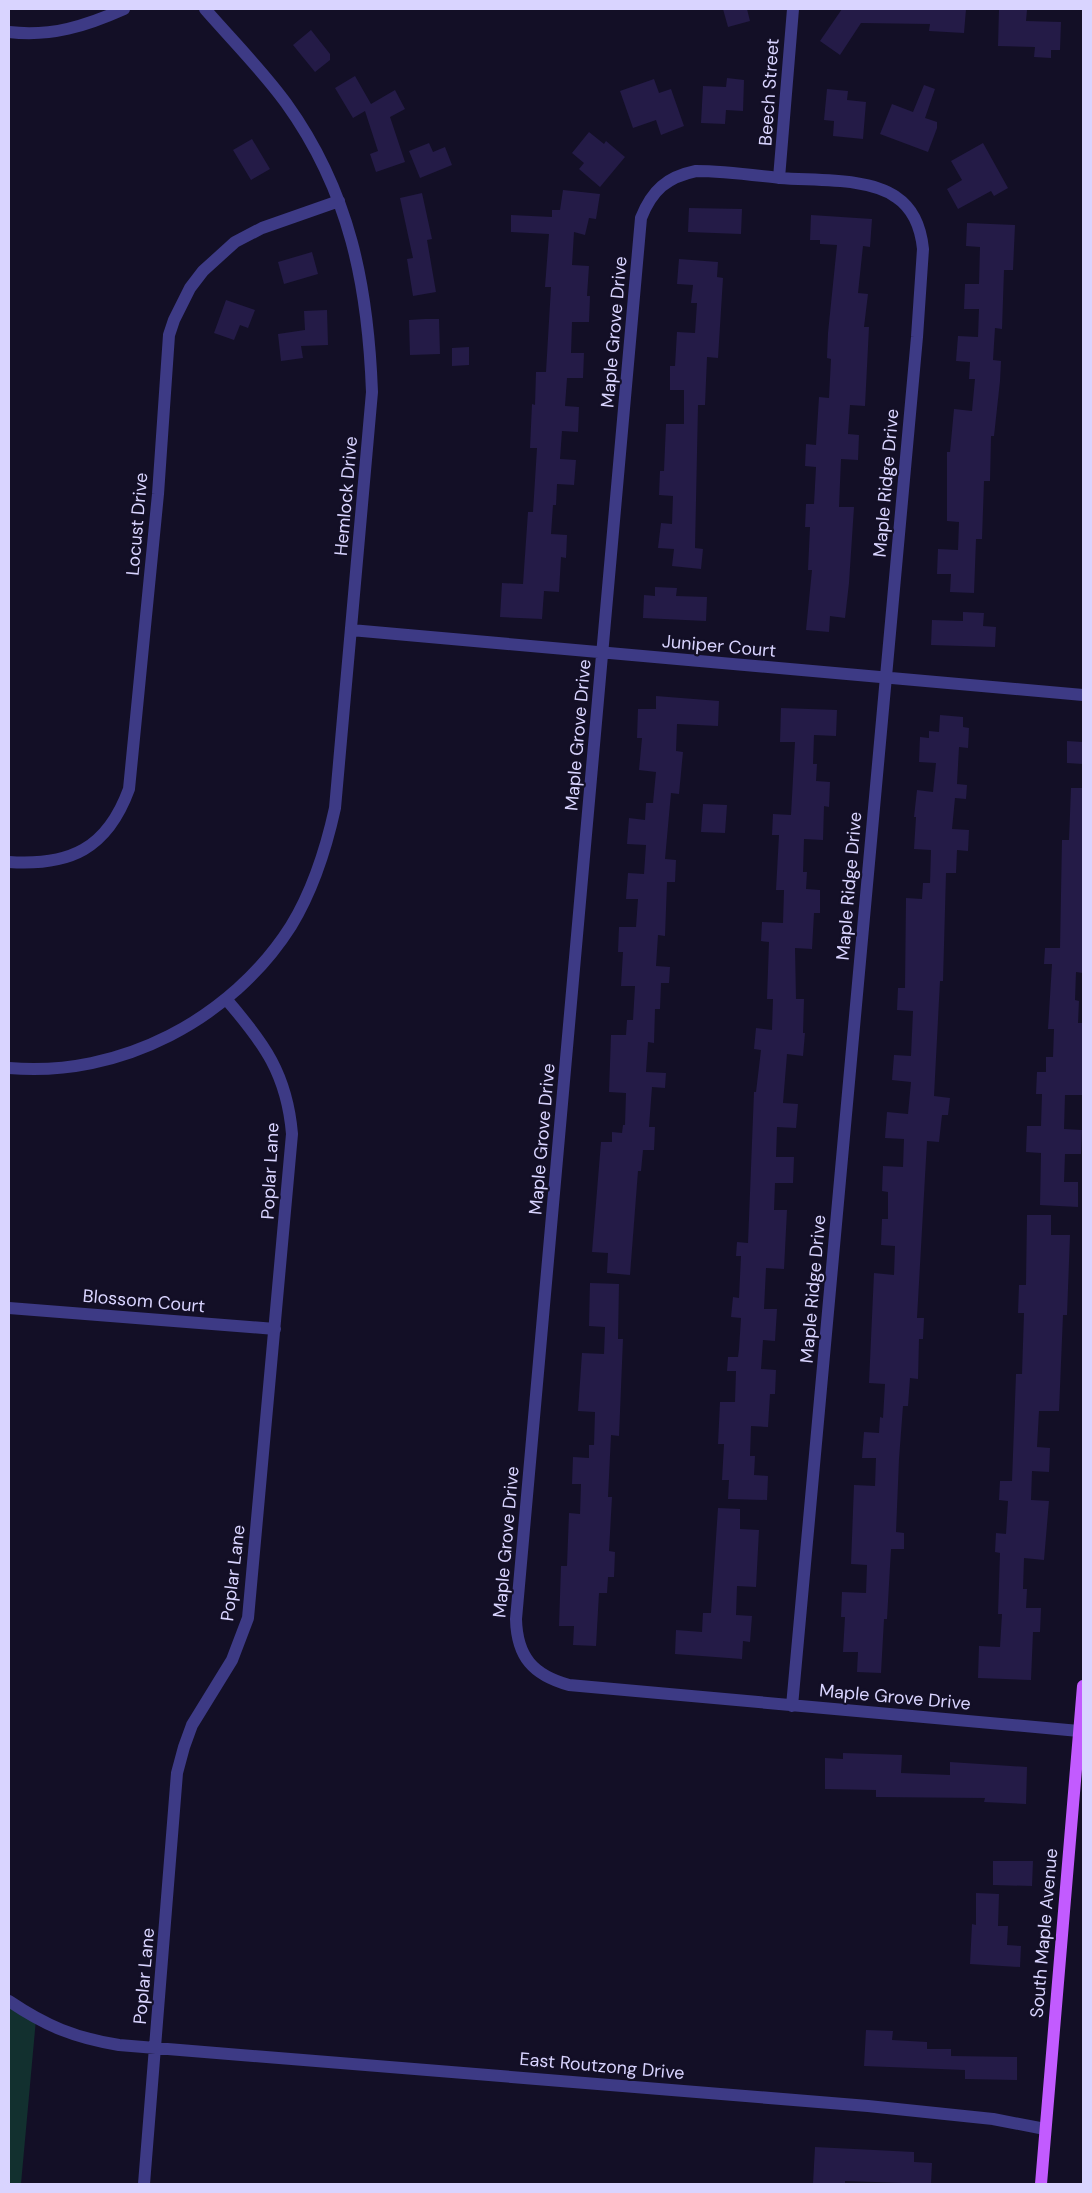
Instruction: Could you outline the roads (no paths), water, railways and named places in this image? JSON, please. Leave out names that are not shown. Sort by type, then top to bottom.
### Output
[{"type":"main road","name":"South Maple Avenue","points":[[1040,2184],[1083,1686]]},
{"type":"street","points":[[9,32],[57,32],[92,23],[124,9]]},
{"type":"street","name":"Hemlock Drive","points":[[9,1068],[68,1067],[104,1060],[135,1051],[188,1026],[226,999],[269,957],[291,925],[322,859],[335,808],[372,392],[370,346],[363,286],[350,230],[316,150],[286,103],[261,72],[204,9]]},
{"type":"street","name":"Beech Street","points":[[779,178],[792,9]]},
{"type":"street","name":"Maple Grove Drive","points":[[779,178],[704,171],[679,174],[666,181],[655,191],[647,203],[641,218],[604,652],[518,1589],[516,1636],[527,1660],[532,1666],[545,1677],[569,1685],[1079,1730]]},
{"type":"street","name":"Maple Ridge Drive","points":[[779,178],[856,184],[883,189],[897,197],[908,208],[922,236],[923,249],[917,337],[792,1706]]},
{"type":"street","name":"Locust Drive","points":[[9,862],[39,864],[54,861],[84,849],[111,824],[129,788],[158,494],[169,335],[179,307],[203,271],[236,242],[262,228],[339,201]]},
{"type":"street","name":"Juniper Court","points":[[351,630],[1083,695]]},
{"type":"street","name":"Poplar Lane","points":[[144,2184],[178,1773],[192,1725],[232,1660],[248,1618],[276,1329],[292,1134],[290,1113],[282,1081],[270,1054],[226,999]]},
{"type":"street","name":"Blossom Court","points":[[9,1308],[276,1329]]},
{"type":"street","name":"East Routzong Drive","points":[[9,2001],[36,2019],[71,2034],[119,2045],[868,2106],[993,2119],[1045,2129]]}]
